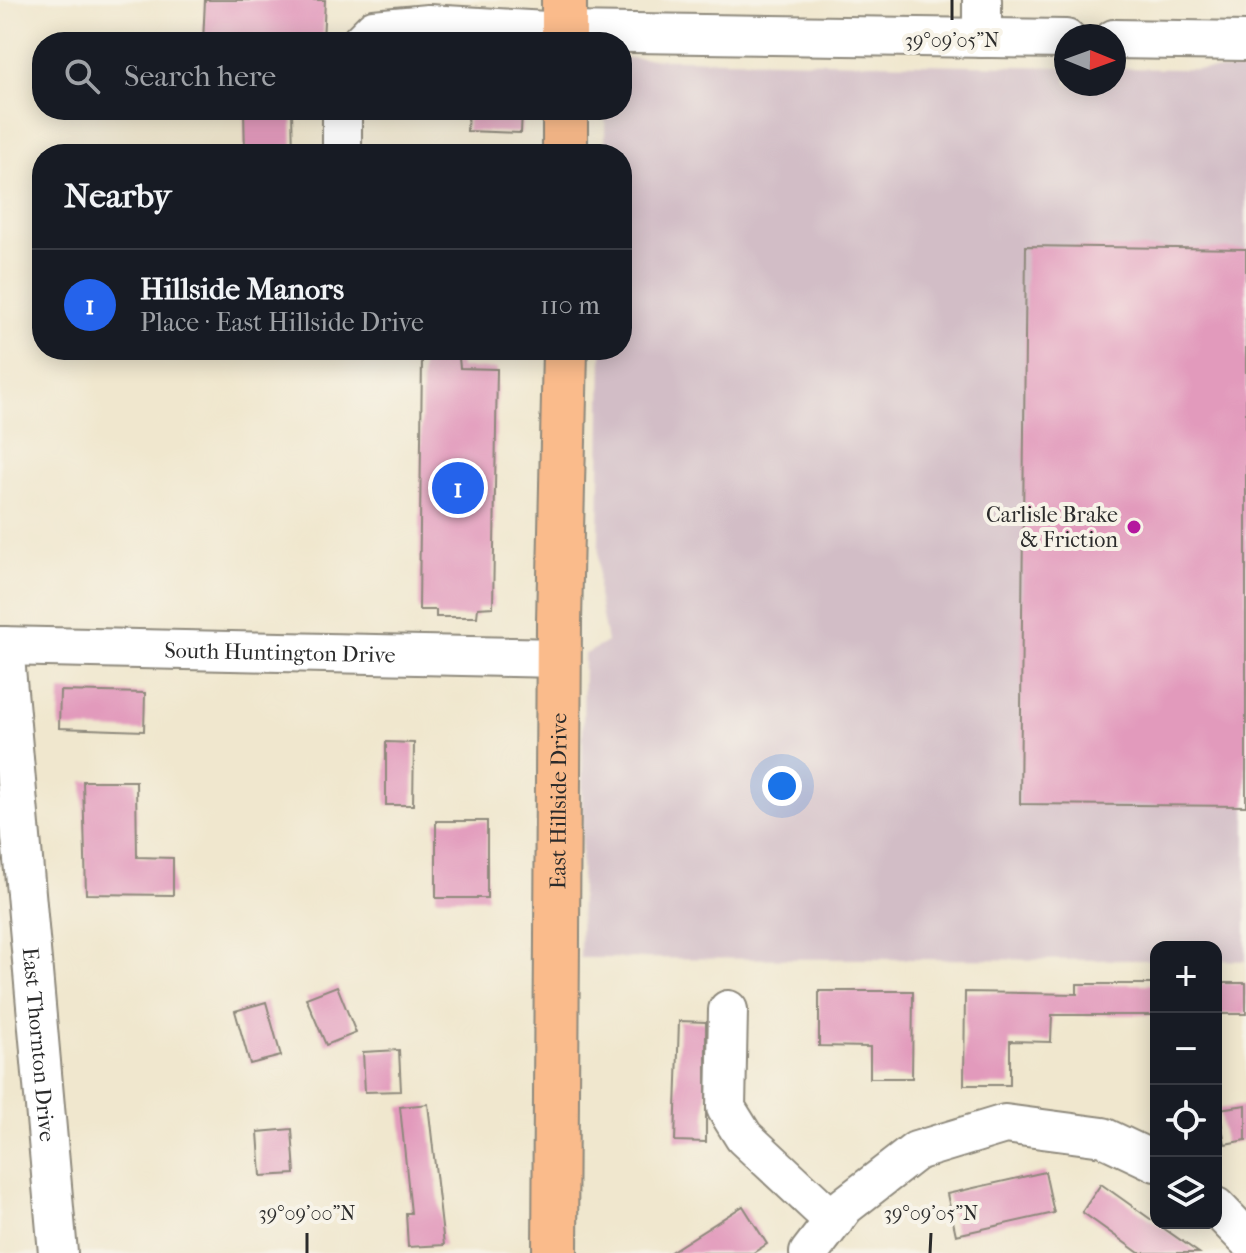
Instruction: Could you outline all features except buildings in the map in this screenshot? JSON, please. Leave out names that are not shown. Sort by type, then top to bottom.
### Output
[{"type":"main road","points":[[565,120],[565,144]]},
{"type":"main road","name":"East Hillside Drive","points":[[555,1253],[565,360]]},
{"type":"street","points":[[982,0],[982,38]]},
{"type":"street","points":[[371,32],[428,12],[564,25],[1054,39]]},
{"type":"street","points":[[1126,39],[1246,41]]},
{"type":"street","points":[[342,120],[342,144]]},
{"type":"street","name":"South Huntington Drive","points":[[2,646],[560,658]]},
{"type":"street","name":"East Thornton Drive","points":[[2,646],[58,1253]]},
{"type":"street","points":[[728,1010],[726,1108],[744,1137],[834,1221]]},
{"type":"street","points":[[809,1253],[845,1206],[916,1151],[1005,1124],[1103,1137],[1150,1159]]},
{"type":"street","points":[[1222,1213],[1246,1238]]},
{"type":"shaded area","points":[[632,58],[1054,67],[1054,96],[1126,96],[1126,68],[1246,70],[1246,961],[1222,960],[1222,941],[1150,941],[1150,960],[580,958],[584,655],[607,642],[598,595],[602,360],[632,360],[632,144],[605,144],[605,120],[632,120]]},
{"type":"place","name":"Hillside Manors","points":[[458,488]]},
{"type":"place","name":"Carlisle Brake & Friction","points":[[1134,527]]}]
